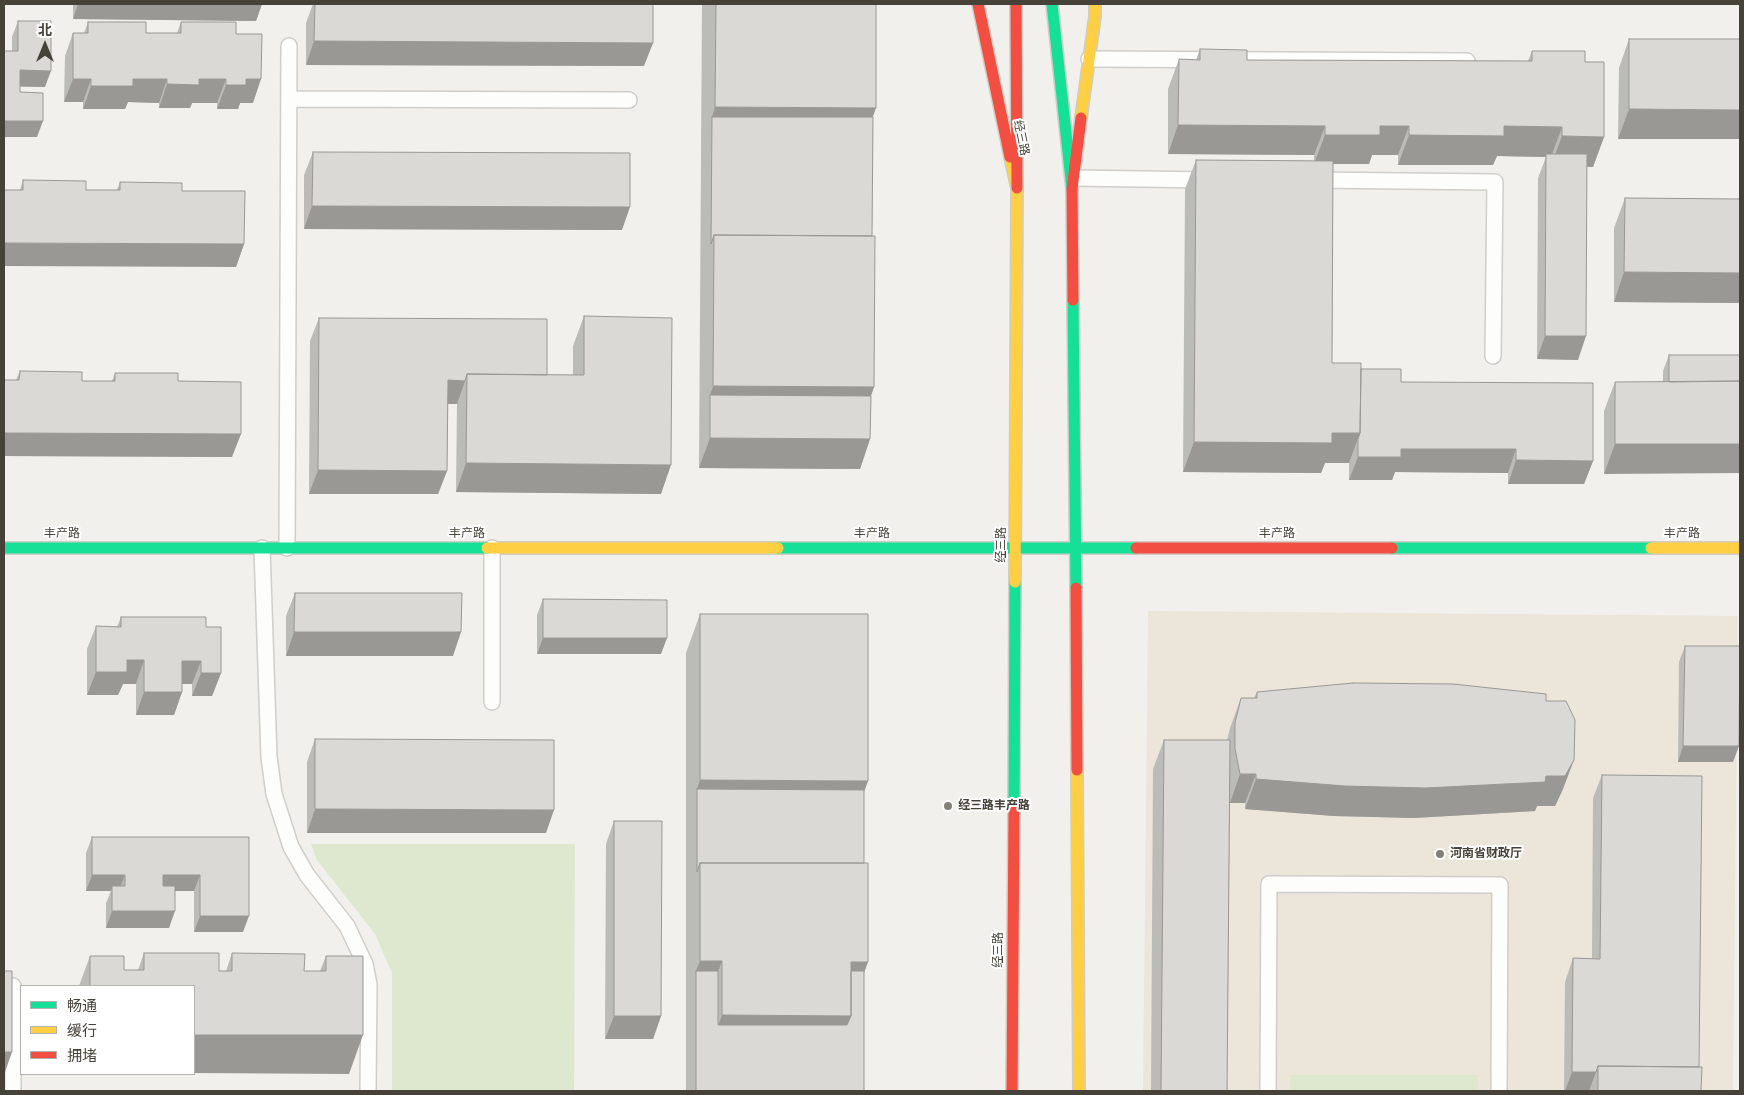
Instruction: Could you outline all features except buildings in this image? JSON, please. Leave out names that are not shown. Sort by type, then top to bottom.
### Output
[{"type":"main road","name":"经三路","points":[[978,4],[1018,188],[1012,1091]]},
{"type":"main road","points":[[1016,4],[1018,188]]},
{"type":"main road","points":[[1052,4],[1072,184],[1080,965],[1079,1091]]},
{"type":"main road","points":[[1072,184],[1095,16],[1095,4]]},
{"type":"main road","name":"丰产路","points":[[4,548],[1740,548]]},
{"type":"lane","points":[[287,548],[289,46]]},
{"type":"lane","points":[[1089,58],[1467,61]]},
{"type":"lane","points":[[289,99],[629,100]]},
{"type":"lane","points":[[1072,184],[1220,180]]},
{"type":"lane","points":[[1299,180],[1495,182],[1493,356]]},
{"type":"lane","points":[[262,548],[269,758],[274,794],[291,848],[307,875],[347,926],[365,964],[369,985],[368,1091]]},
{"type":"lane","points":[[492,548],[492,702]]},
{"type":"lane","points":[[1268,1091],[1270,884],[1500,885],[1499,1091]]},
{"type":"lane","points":[[4,986],[13,986],[13,1091]]},
{"type":"shaded area","name":"河南省财政厅","points":[[1148,611],[1738,616],[1733,1091],[1143,1091]]},
{"type":"green space","points":[[311,844],[575,844],[574,1091],[392,1091],[392,973],[375,934],[317,860]]},
{"type":"green space","points":[[1290,1075],[1478,1075],[1478,1091],[1290,1091]]},
{"type":"traffic: fast","points":[[1052,4],[1072,189]]},
{"type":"traffic: fast","points":[[1073,300],[1076,588]]},
{"type":"traffic: fast","points":[[4,548],[487,548]]},
{"type":"traffic: fast","points":[[778,548],[1136,548]]},
{"type":"traffic: fast","points":[[1392,548],[1651,548]]},
{"type":"traffic: fast","points":[[1014,810],[1015,582]]},
{"type":"traffic: slow","points":[[1081,118],[1095,4]]},
{"type":"traffic: slow","points":[[1010,157],[1017,188],[1015,582]]},
{"type":"traffic: slow","points":[[487,548],[778,548]]},
{"type":"traffic: slow","points":[[1651,548],[1740,548]]},
{"type":"traffic: slow","points":[[1077,770],[1079,1091]]},
{"type":"traffic: jam","points":[[978,4],[1010,157]]},
{"type":"traffic: jam","points":[[1016,4],[1017,188]]},
{"type":"traffic: jam","points":[[1073,300],[1072,189],[1081,118]]},
{"type":"traffic: jam","points":[[1136,548],[1392,548]]},
{"type":"traffic: jam","points":[[1076,588],[1077,770]]},
{"type":"traffic: jam","points":[[1012,1091],[1014,810]]},
{"type":"place","name":"经三路丰产路","points":[[948,806]]},
{"type":"place","name":"河南省财政厅","points":[[1440,854]]}]
